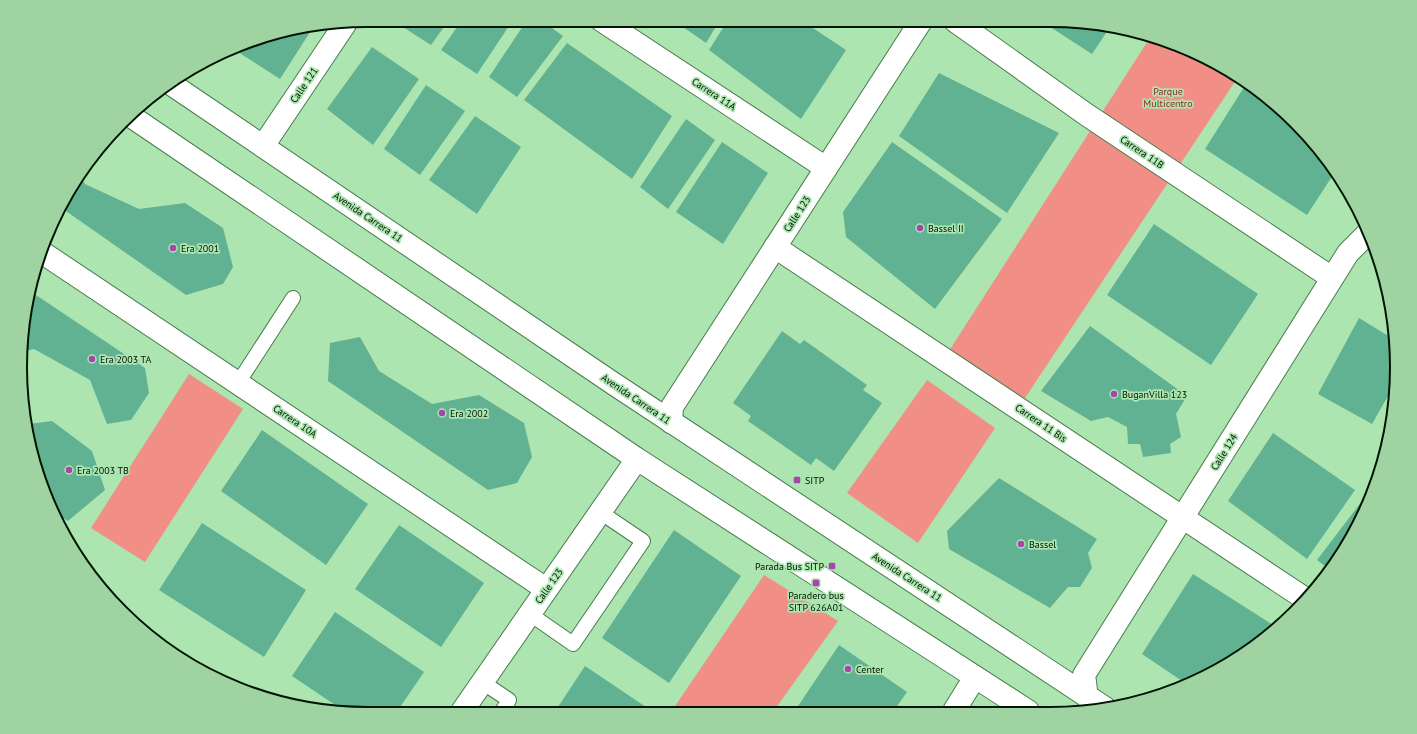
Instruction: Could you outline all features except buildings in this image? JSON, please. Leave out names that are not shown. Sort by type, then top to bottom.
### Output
[{"type":"street","name":"Carrera 11A","points":[[612,27],[826,168]]},
{"type":"street","name":"Calle 123","points":[[667,414],[918,27]]},
{"type":"street","name":"Carrera 11B","points":[[963,27],[1087,115],[1332,278]]},
{"type":"street","name":"Calle 121","points":[[262,146],[342,28]]},
{"type":"street","name":"Avenida Carrera 11","points":[[175,86],[667,414],[1096,703]]},
{"type":"street","points":[[135,119],[637,459],[1022,707]]},
{"type":"street","name":"Calle 124","points":[[1084,675],[1332,278],[1348,253],[1364,237]]},
{"type":"street","name":"Carrera 11 Bis","points":[[776,247],[1301,596]]},
{"type":"street","name":"Carrera 10A","points":[[46,255],[546,589]]},
{"type":"street","name":"Calle 123","points":[[465,707],[637,459]]},
{"type":"street","points":[[1061,679],[1084,675],[1096,703]]},
{"type":"street","points":[[956,707],[975,677]]},
{"type":"lane","points":[[238,383],[294,298]]},
{"type":"lane","points":[[530,614],[573,644],[643,541],[600,512]]},
{"type":"lane","points":[[482,682],[509,700],[505,707]]},
{"type":"green space","name":"Parque Multicentro","points":[[1147,42],[1200,62],[1235,82],[1023,401],[949,351]]},
{"type":"green space","points":[[189,374],[243,409],[145,562],[91,528]]},
{"type":"green space","points":[[927,380],[995,428],[918,543],[847,493]]},
{"type":"green space","points":[[764,575],[838,621],[777,707],[674,707]]},
{"type":"place","name":"Bassel II","points":[[920,228]]},
{"type":"place","name":"Era 2001","points":[[173,248]]},
{"type":"place","name":"Era 2003 TA","points":[[92,359]]},
{"type":"place","name":"BuganVilla 123","points":[[1114,394]]},
{"type":"place","name":"Era 2002","points":[[442,413]]},
{"type":"place","name":"Era 2003 TB","points":[[69,470]]},
{"type":"place","name":"SITP","points":[[797,480]]},
{"type":"place","name":"Bassel","points":[[1021,544]]},
{"type":"place","name":"Parada Bus SITP","points":[[832,566]]},
{"type":"place","name":"Paradero bus SITP 626A01","points":[[816,583]]},
{"type":"place","name":"Center","points":[[848,669]]}]
